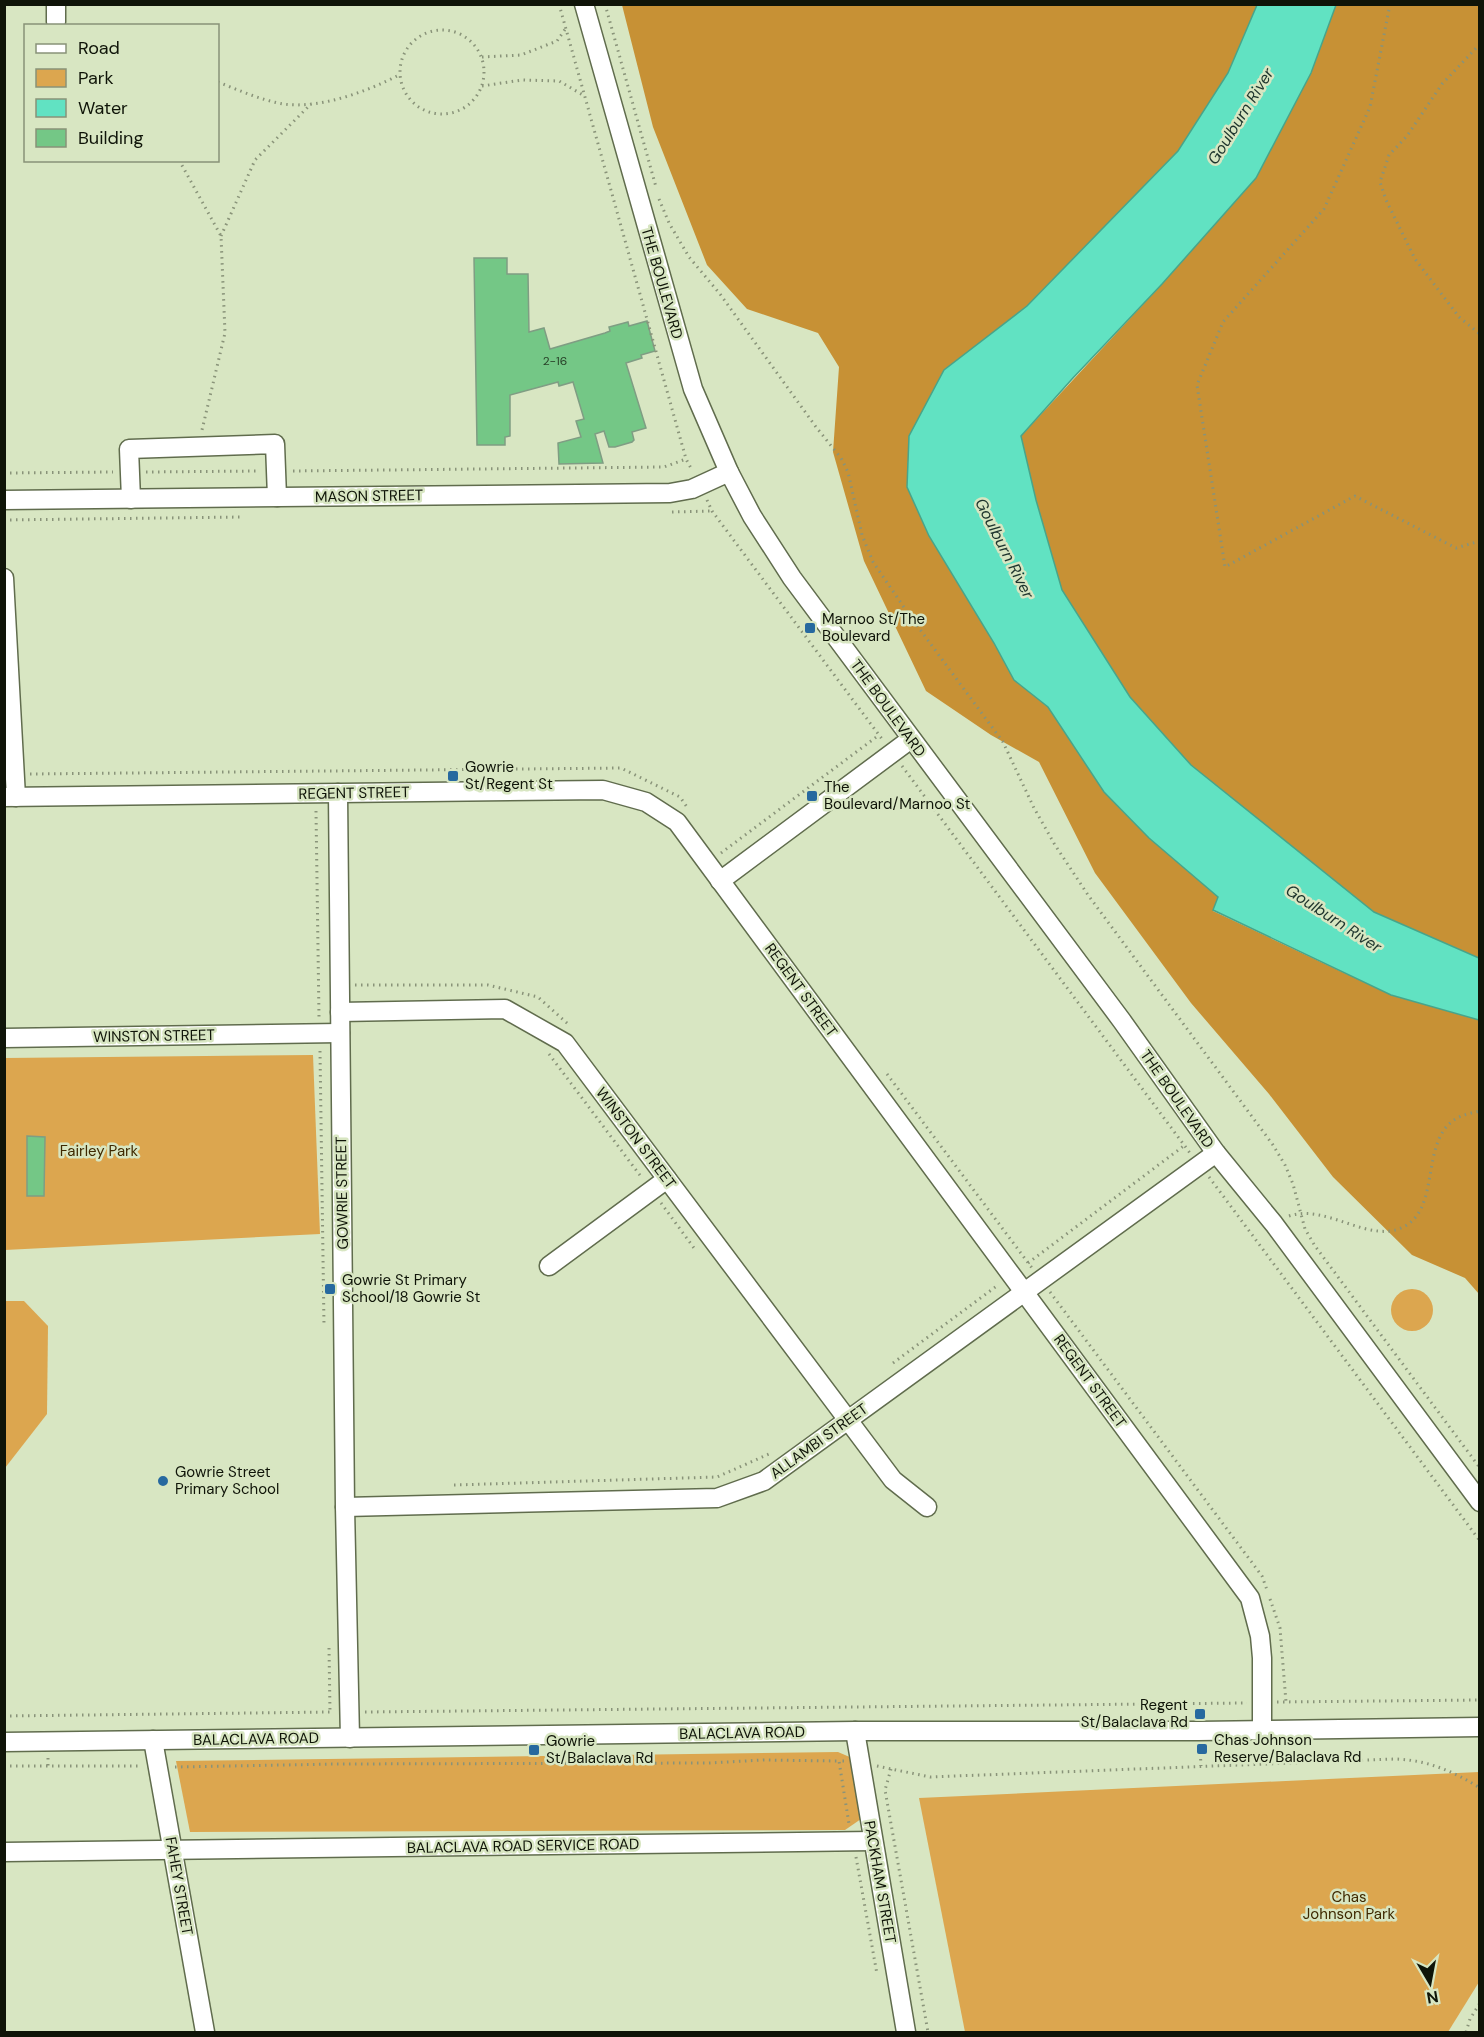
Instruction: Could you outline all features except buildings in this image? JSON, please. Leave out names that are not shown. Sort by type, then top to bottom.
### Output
[{"type":"street","name":"THE BOULEVARD","points":[[584,4],[693,389],[729,472],[753,516],[792,578],[1122,1021],[1215,1154],[1274,1224],[1479,1502]]},
{"type":"street","points":[[131,499],[129,449],[275,444],[277,497]]},
{"type":"street","name":"MASON STREET","points":[[4,500],[682,492],[729,472]]},
{"type":"street","points":[[4,578],[15,774],[10,797]]},
{"type":"street","points":[[727,875],[911,739]]},
{"type":"street","name":"REGENT STREET","points":[[10,797],[338,801],[603,790],[646,802],[677,822],[727,875],[1018,1297],[1250,1598],[1260,1636],[1263,1670],[1262,1730]]},
{"type":"street","name":"GOWRIE STREET","points":[[338,801],[345,1508],[350,1738]]},
{"type":"street","name":"WINSTON STREET","points":[[340,1012],[505,1009],[565,1043],[893,1480],[927,1507]]},
{"type":"street","name":"WINSTON STREET","points":[[4,1038],[340,1033]]},
{"type":"street","name":"ALLAMBI STREET","points":[[345,1508],[717,1498],[764,1481],[1215,1154]]},
{"type":"street","points":[[549,1266],[667,1179]]},
{"type":"street","name":"BALACLAVA ROAD","points":[[4,1742],[855,1731],[1479,1727]]},
{"type":"street","name":"PACKHAM STREET","points":[[855,1731],[906,2032]]},
{"type":"street","name":"FAHEY STREET","points":[[153,1740],[206,2032]]},
{"type":"street","name":"BALACLAVA ROAD SERVICE ROAD","points":[[4,1852],[873,1841]]},
{"type":"path","points":[[605,4],[660,201],[669,223],[689,257],[720,294],[756,346],[841,458],[848,472],[862,535],[873,562],[1003,742],[1039,817],[1088,895],[1273,1145],[1293,1184],[1299,1213],[1315,1245],[1479,1468]]},
{"type":"path","points":[[1390,4],[1370,107],[1324,209],[1223,322],[1197,385],[1225,567],[1355,496],[1455,548],[1479,542]]},
{"type":"path","points":[[482,57],[521,55],[557,41],[566,28]]},
{"type":"path","points":[[433,31],[453,31],[465,36],[476,45],[485,71],[482,86],[476,98],[465,108],[451,114],[436,114],[423,110],[411,101],[403,89],[399,75],[400,62],[406,49],[415,39],[433,31]]},
{"type":"path","points":[[1479,44],[1442,84],[1407,136],[1389,155],[1380,182],[1386,200],[1415,259],[1459,317],[1479,334]]},
{"type":"path","points":[[219,82],[283,104],[319,104],[384,83],[399,75]]},
{"type":"path","points":[[482,86],[522,80],[560,81],[585,96]]},
{"type":"path","points":[[199,446],[225,333],[221,236],[255,160],[310,104]]},
{"type":"path","points":[[180,162],[221,236]]},
{"type":"path","points":[[4,473],[664,467],[686,459]]},
{"type":"path","points":[[727,875],[721,853],[879,735]]},
{"type":"path","points":[[15,774],[621,768],[680,797],[694,815]]},
{"type":"path","points":[[324,1334],[316,808],[338,801]]},
{"type":"path","points":[[546,1051],[701,1256]]},
{"type":"path","points":[[887,1074],[1262,1576],[1280,1628],[1286,1702]]},
{"type":"path","points":[[1274,1224],[1299,1213],[1332,1218],[1383,1232],[1403,1228],[1412,1222],[1424,1204],[1429,1171],[1439,1140],[1446,1127],[1454,1120],[1479,1111]]},
{"type":"path","points":[[998,1284],[1018,1297]]},
{"type":"path","points":[[329,1641],[330,1712]]},
{"type":"path","points":[[4,1716],[1479,1700]]},
{"type":"path","points":[[47,1741],[48,1766]]},
{"type":"path","points":[[4,1767],[698,1763],[763,1760],[860,1762],[930,1777],[1395,1759],[1435,1765],[1459,1775],[1479,1788]]},
{"type":"path","points":[[839,1761],[877,1976]]},
{"type":"path","points":[[891,1769],[885,1790],[928,2032]]},
{"type":"path","points":[[1466,2032],[1479,2003]]},
{"type":"green space","name":"Fairley Park","points":[[313,1055],[320,1234],[5,1250],[5,1058]]},
{"type":"green space","points":[[1412,1289],[1420,1290],[1427,1295],[1432,1302],[1432,1318],[1427,1325],[1420,1330],[1412,1331],[1404,1330],[1397,1325],[1392,1318],[1391,1310],[1392,1302],[1397,1295],[1404,1290]]},
{"type":"green space","points":[[5,1301],[24,1301],[48,1326],[47,1414],[5,1468]]},
{"type":"green space","points":[[838,1752],[852,1758],[861,1819],[845,1830],[190,1832],[176,1761]]},
{"type":"green space","name":"Chas Johnson Park","points":[[1479,1772],[1479,1982],[1448,2032],[965,2032],[919,1798]]},
{"type":"shaded area","points":[[622,5],[1257,5],[1228,73],[1178,151],[1027,306],[944,370],[907,487],[929,536],[1014,680],[1048,707],[1104,792],[1149,838],[1218,897],[1213,911],[1391,995],[1479,1020],[1479,1294],[1465,1278],[1412,1255],[1333,1177],[1269,1094],[1191,1003],[1095,873],[1039,762],[991,735],[926,691],[864,561],[833,452],[839,367],[818,333],[747,309],[707,265],[653,127]]},
{"type":"shaded area","points":[[1336,5],[1479,5],[1479,958],[1374,912],[1191,765],[1130,697],[1062,590],[1036,500],[1021,436],[1162,284],[1256,178],[1311,73]]},
{"type":"water","name":"Goulburn River","points":[[1257,5],[1336,5],[1311,73],[1256,178],[1162,284],[1021,436],[1036,500],[1062,590],[1130,697],[1191,765],[1374,912],[1479,958],[1479,1020],[1391,995],[1213,910],[1218,897],[1149,838],[1104,792],[1048,707],[1014,680],[929,536],[907,487],[909,436],[944,370],[1027,306],[1178,151],[1228,73]]},
{"type":"place","name":"Marnoo St/The Boulevard","points":[[810,628]]},
{"type":"place","name":"Gowrie St/Regent St","points":[[453,776]]},
{"type":"place","name":"The Boulevard/Marnoo St","points":[[812,796]]},
{"type":"place","name":"Gowrie St Primary School/18 Gowrie St","points":[[330,1289]]},
{"type":"place","name":"Gowrie Street Primary School","points":[[163,1481]]},
{"type":"place","name":"Regent St/Balaclava Rd","points":[[1200,1714]]},
{"type":"place","name":"Chas Johnson Reserve/Balaclava Rd","points":[[1202,1749]]},
{"type":"place","name":"Gowrie St/Balaclava Rd","points":[[534,1750]]}]
